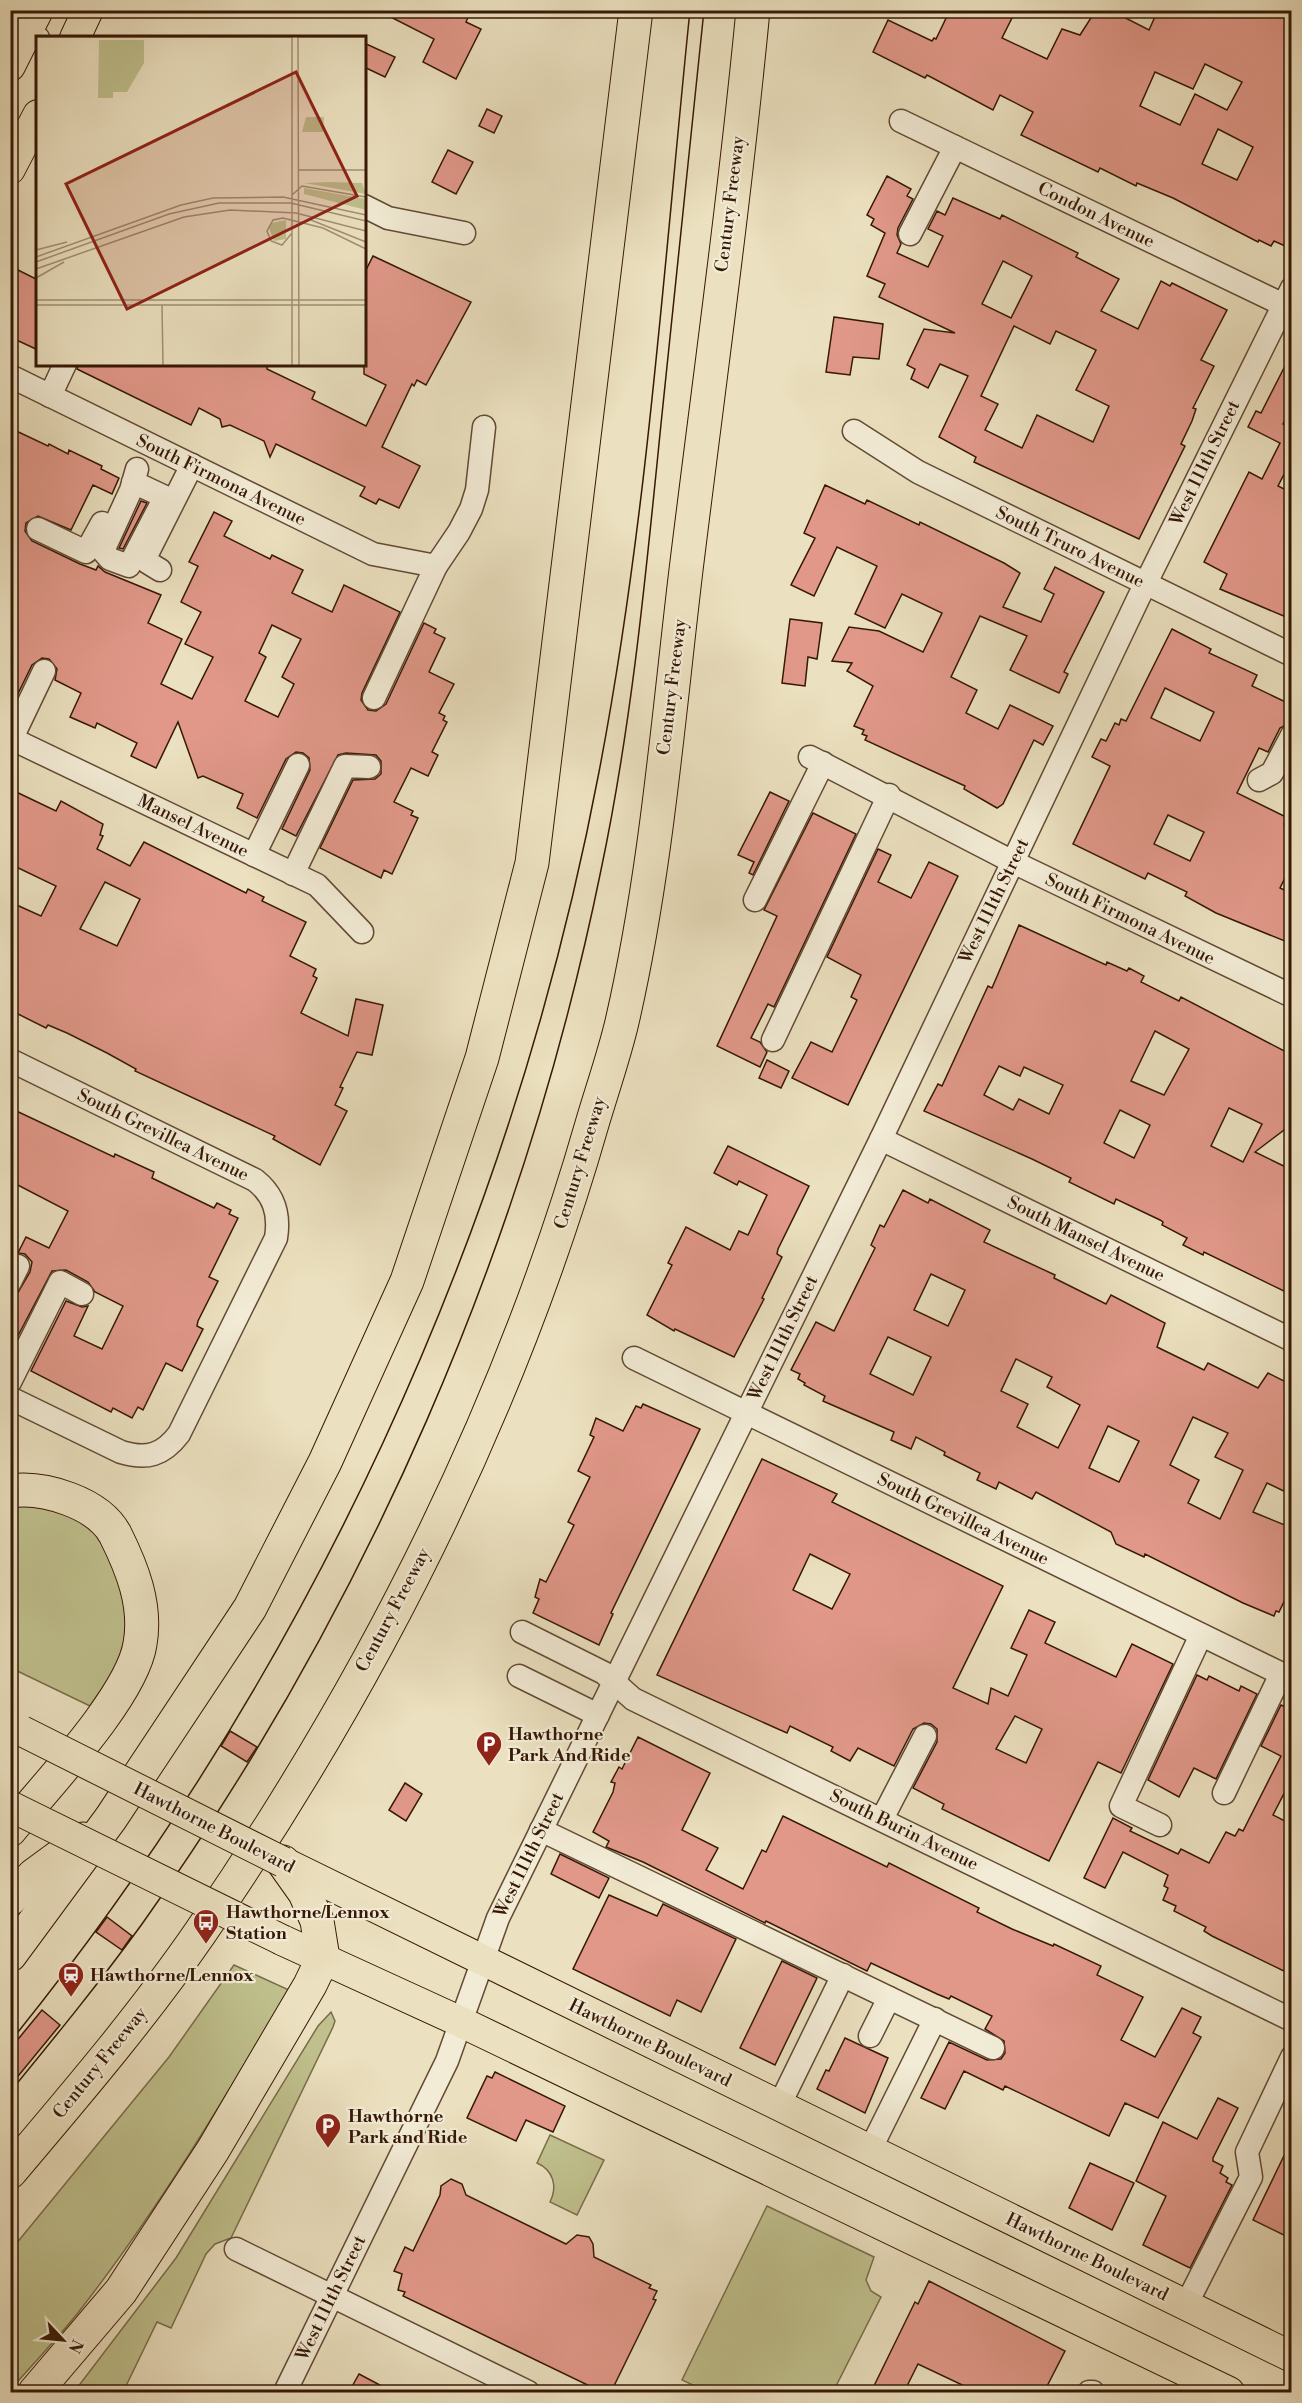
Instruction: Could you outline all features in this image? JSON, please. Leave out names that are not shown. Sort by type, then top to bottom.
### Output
[{"type":"highway","points":[[10,1955],[111,1818],[250,1608],[325,1462],[407,1281],[482,1059],[532,863],[636,10]]},
{"type":"highway","name":"Century Freeway","points":[[10,2172],[114,2050],[200,1933],[301,1775],[335,1716],[452,1499],[523,1331],[574,1187],[621,1024],[648,879],[754,14]]},
{"type":"highway","points":[[10,1491],[26,1489],[76,1500],[110,1526],[128,1560],[141,1600],[140,1644],[120,1694],[10,1830]]},
{"type":"highway","points":[[10,1899],[34,1875],[111,1818]]},
{"type":"highway","points":[[35,2392],[121,2291],[213,2150],[310,1986],[323,1958],[310,1885],[283,1862]]},
{"type":"main road","points":[[76,36],[88,10]]},
{"type":"main road","points":[[10,66],[29,24]]},
{"type":"main road","points":[[10,169],[36,119]]},
{"type":"main road","name":"Hawthorne Boulevard","points":[[16,1728],[283,1862]]},
{"type":"main road","points":[[10,1806],[282,1940],[461,2022],[1229,2392]]},
{"type":"main road","name":"Hawthorne Boulevard","points":[[310,1885],[481,1960],[1292,2357]]},
{"type":"street","name":"Condon Avenue","points":[[901,121],[1289,301]]},
{"type":"street","points":[[910,234],[955,147]]},
{"type":"street","points":[[366,207],[388,218],[464,233]]},
{"type":"street","name":"West 111th Street","points":[[285,2392],[447,2061],[481,1960],[498,1918],[881,1139],[1146,584],[1289,301]]},
{"type":"street","points":[[50,396],[64,366]]},
{"type":"street","name":"South Firmona Avenue","points":[[10,376],[373,554],[436,566]]},
{"type":"street","points":[[374,698],[436,566],[471,508],[477,490],[484,427]]},
{"type":"street","name":"South Truro Avenue","points":[[854,431],[918,472],[1292,655]]},
{"type":"street","points":[[38,529],[86,552],[118,494],[135,476],[148,445]]},
{"type":"street","points":[[160,570],[147,562],[146,556],[192,465]]},
{"type":"street","points":[[11,738],[44,672]]},
{"type":"street","points":[[1259,780],[1272,773],[1292,735]]},
{"type":"street","name":"Mansel Avenue","points":[[11,738],[317,885],[362,932]]},
{"type":"street","name":"South Firmona Avenue","points":[[755,900],[817,760],[1013,862],[1292,996]]},
{"type":"street","points":[[254,855],[298,765]]},
{"type":"street","points":[[292,874],[345,766],[369,766]]},
{"type":"street","points":[[773,1040],[888,795]]},
{"type":"street","name":"South Grevillea Avenue","points":[[10,1060],[255,1180],[267,1189],[275,1206],[279,1223],[276,1238],[179,1434],[169,1447],[154,1456],[139,1457],[122,1452],[10,1398]]},
{"type":"street","name":"South Mansel Avenue","points":[[881,1139],[1292,1340]]},
{"type":"street","points":[[10,1382],[60,1282],[82,1294]]},
{"type":"street","name":"South Grevillea Avenue","points":[[634,1358],[1286,1677]]},
{"type":"street","name":"South Burin Avenue","points":[[522,1632],[604,1673],[633,1699],[1292,2020]]},
{"type":"street","points":[[1161,1825],[1121,1806],[1201,1635]]},
{"type":"street","points":[[519,1676],[598,1715]]},
{"type":"street","points":[[1224,1793],[1286,1677]]},
{"type":"street","points":[[882,1819],[925,1736]]},
{"type":"street","points":[[541,1830],[993,2048]]},
{"type":"street","points":[[779,2106],[843,1975]]},
{"type":"street","points":[[870,2036],[889,1998]]},
{"type":"street","points":[[870,2150],[934,2019]]},
{"type":"street","points":[[1186,2305],[1251,2177],[1247,2152],[1292,2057]]},
{"type":"street","points":[[236,2249],[333,2295],[517,2390]]},
{"type":"green space","points":[[10,1504],[49,1504],[97,1532],[115,1558],[132,1615],[116,1669],[90,1706],[11,1668]]},
{"type":"green space","points":[[234,1965],[289,1990],[214,2114],[135,2236],[77,2314],[11,2389],[11,2250],[169,2057]]},
{"type":"green space","points":[[331,2012],[335,2021],[333,2027],[231,2238],[215,2244],[206,2254],[171,2328],[157,2322],[123,2392],[74,2392],[176,2258],[318,2026]]},
{"type":"green space","points":[[550,2135],[604,2160],[577,2215],[550,2202],[554,2184],[547,2170],[537,2163]]},
{"type":"green space","points":[[767,2206],[874,2257],[866,2280],[871,2291],[881,2297],[833,2392],[708,2392],[682,2380]]},
{"type":"building","points":[[377,10],[471,10],[466,22],[481,29],[456,79],[423,62],[434,39]]},
{"type":"building","points":[[950,10],[1016,10],[1002,38],[1047,59],[1062,29],[1080,35],[1096,10],[1110,10],[1149,30],[1158,10],[1270,10],[1292,21],[1292,249],[1274,241],[1271,246],[1259,240],[1258,242],[1173,198],[1137,183],[1136,186],[1100,168],[1098,172],[1021,135],[1033,112],[1000,95],[993,110],[927,75],[925,78],[873,52],[888,20],[932,41],[936,39]],"holes":[[[1205,64],[1242,82],[1227,110],[1195,94],[1180,125],[1140,106],[1155,72],[1193,89]],[[1218,129],[1253,147],[1237,180],[1202,164]]]},
{"type":"building","points":[[366,44],[395,57],[385,77],[366,68]]},
{"type":"building","points":[[487,109],[502,116],[494,133],[479,126]]},
{"type":"building","points":[[448,150],[473,162],[456,194],[432,182]]},
{"type":"building","points":[[887,176],[911,189],[907,196],[913,199],[898,228],[897,235],[901,244],[897,253],[928,267],[943,236],[928,229],[937,211],[945,215],[953,198],[1000,219],[1002,215],[1078,253],[1076,257],[1119,279],[1101,311],[1138,329],[1161,281],[1170,286],[1172,283],[1227,310],[1201,360],[1214,366],[1193,408],[1196,409],[1181,444],[1185,446],[1139,539],[974,462],[976,457],[939,437],[968,376],[940,364],[928,388],[911,379],[915,369],[907,365],[924,329],[955,333],[879,297],[885,284],[867,276],[885,233],[871,225],[874,219],[867,215]],"holes":[[[1003,261],[1032,276],[1011,318],[982,304]],[[1014,326],[1050,344],[1056,331],[1096,350],[1076,390],[1109,406],[1093,442],[1037,415],[1022,448],[985,430],[998,404],[981,396]]]},
{"type":"building","points":[[373,256],[471,302],[426,385],[417,380],[414,386],[412,384],[382,447],[420,466],[399,508],[379,499],[376,504],[360,496],[365,487],[276,444],[270,457],[264,441],[230,425],[222,427],[220,419],[199,408],[191,425],[77,369],[78,366],[267,366],[267,369],[315,392],[312,399],[366,426],[386,385],[364,374],[362,366],[366,366],[366,270]]},
{"type":"building","points":[[10,266],[36,279],[36,349],[10,337]]},
{"type":"building","points":[[834,317],[883,324],[879,359],[853,357],[850,375],[826,372]]},
{"type":"building","points":[[1292,352],[1292,407],[1283,424],[1288,427],[1292,419],[1292,459],[1278,486],[1292,493],[1292,605],[1286,617],[1220,589],[1227,574],[1204,562],[1249,472],[1262,479],[1280,443],[1248,427],[1256,411],[1261,413]]},
{"type":"building","points":[[10,428],[68,454],[69,450],[102,466],[101,469],[119,478],[112,494],[93,485],[71,530],[38,516],[26,523],[25,531],[32,541],[80,564],[96,570],[98,566],[105,572],[161,595],[148,623],[182,639],[161,684],[192,699],[213,657],[185,644],[201,612],[181,602],[198,566],[189,562],[214,512],[232,521],[224,536],[270,559],[272,555],[303,570],[292,593],[332,612],[344,585],[400,612],[362,693],[361,700],[368,710],[376,711],[386,704],[424,623],[436,629],[434,633],[445,638],[429,672],[454,684],[439,713],[445,716],[443,720],[447,722],[432,752],[438,755],[428,776],[411,768],[394,802],[413,811],[411,815],[418,818],[392,874],[384,870],[381,878],[320,848],[353,780],[375,779],[381,774],[381,761],[376,755],[346,753],[338,755],[296,836],[282,829],[310,770],[309,758],[303,753],[296,752],[286,759],[257,818],[237,808],[243,794],[203,776],[198,778],[178,722],[156,768],[131,756],[137,743],[97,723],[95,728],[70,717],[81,693],[55,680],[57,669],[49,659],[42,658],[32,665],[10,710]],"holes":[[[272,625],[301,639],[282,677],[294,684],[278,717],[245,701],[266,657],[259,653]]]},
{"type":"building","points":[[825,485],[865,504],[867,500],[919,525],[920,522],[1020,573],[1003,607],[1041,622],[1054,594],[1044,589],[1055,567],[1104,592],[1064,672],[1068,674],[1059,693],[1010,670],[1027,636],[980,616],[951,677],[977,690],[966,713],[998,729],[1010,705],[1053,726],[1043,745],[1034,740],[1003,804],[997,808],[964,789],[965,786],[865,740],[867,736],[862,734],[864,730],[854,726],[873,686],[847,671],[852,663],[832,661],[849,627],[879,631],[923,652],[942,613],[902,594],[885,628],[855,614],[877,566],[837,547],[814,596],[791,585],[815,538],[804,533]]},
{"type":"building","points":[[141,501],[147,503],[123,549],[119,548]]},
{"type":"building","points":[[790,619],[822,623],[817,659],[808,657],[805,686],[782,683]]},
{"type":"building","points":[[1172,629],[1211,649],[1209,653],[1257,675],[1252,686],[1292,705],[1292,722],[1280,728],[1268,752],[1259,748],[1237,793],[1288,818],[1284,824],[1292,828],[1292,864],[1280,888],[1292,894],[1292,944],[1216,913],[1185,896],[1187,892],[1148,873],[1145,879],[1073,844],[1110,766],[1092,757],[1101,739],[1106,741],[1115,723],[1119,725],[1121,719],[1126,721]],"holes":[[[1165,688],[1214,712],[1200,741],[1151,718]],[[1168,815],[1204,832],[1190,861],[1154,844]]]},
{"type":"building","points":[[10,789],[56,811],[61,801],[103,824],[100,835],[103,836],[97,849],[130,866],[144,842],[246,893],[248,889],[264,897],[262,901],[306,922],[290,956],[316,969],[313,976],[317,978],[301,1013],[348,1036],[356,999],[383,1005],[372,1055],[357,1052],[340,1087],[343,1088],[335,1105],[347,1111],[320,1165],[273,1139],[275,1136],[135,1071],[136,1069],[67,1033],[48,1025],[46,1028],[10,1010],[10,902],[41,916],[56,886],[10,864]],"holes":[[[105,882],[140,899],[117,946],[80,929]]]},
{"type":"building","points":[[770,792],[789,801],[753,875],[749,873],[754,862],[738,855]]},
{"type":"building","points":[[813,813],[856,834],[774,1007],[768,1004],[751,1038],[760,1042],[767,1052],[760,1067],[717,1046],[777,916],[764,910]]},
{"type":"building","points":[[878,849],[891,855],[878,882],[911,898],[929,862],[958,876],[848,1105],[792,1078],[811,1042],[832,1052],[857,1000],[851,997],[861,975],[827,957]]},
{"type":"building","points":[[1019,925],[1106,965],[1107,962],[1127,971],[1129,968],[1144,976],[1141,982],[1179,1001],[1181,997],[1292,1055],[1292,1115],[1284,1130],[1255,1152],[1292,1170],[1292,1295],[1204,1252],[1203,1255],[1183,1245],[1187,1238],[1162,1225],[1163,1222],[1160,1220],[1116,1199],[1114,1204],[1069,1182],[1071,1178],[924,1111],[938,1084],[942,1086],[988,986],[992,988]],"holes":[[[1155,1031],[1189,1049],[1164,1095],[1131,1081]],[[999,1066],[1020,1076],[1024,1067],[1063,1085],[1049,1114],[1019,1099],[1013,1110],[984,1095]],[[1229,1108],[1262,1124],[1243,1162],[1211,1146]],[[1120,1110],[1150,1125],[1134,1158],[1104,1143]]]},
{"type":"building","points":[[767,1060],[789,1071],[781,1088],[759,1078]]},
{"type":"building","points":[[10,1108],[114,1157],[115,1154],[154,1172],[152,1178],[214,1208],[217,1203],[231,1210],[229,1214],[238,1218],[209,1277],[218,1281],[198,1321],[197,1326],[203,1329],[182,1371],[166,1363],[143,1410],[138,1407],[132,1418],[113,1408],[111,1412],[31,1371],[66,1301],[82,1307],[88,1306],[74,1336],[102,1349],[123,1306],[95,1292],[88,1282],[66,1270],[52,1271],[10,1351],[10,1306],[30,1272],[32,1262],[25,1254],[18,1253],[26,1237],[49,1248],[68,1211],[10,1181]]},
{"type":"building","points":[[728,1146],[809,1186],[778,1249],[777,1254],[782,1257],[762,1298],[764,1299],[734,1357],[675,1329],[674,1331],[647,1315],[672,1265],[668,1263],[686,1227],[730,1250],[739,1231],[748,1235],[767,1195],[739,1181],[737,1185],[714,1173]]},
{"type":"building","points":[[903,1190],[928,1203],[930,1199],[990,1230],[984,1242],[1055,1275],[1054,1278],[1106,1304],[1111,1295],[1165,1323],[1157,1347],[1204,1370],[1208,1363],[1258,1388],[1268,1373],[1292,1385],[1292,1495],[1267,1483],[1253,1512],[1292,1528],[1292,1585],[1279,1612],[1276,1611],[1274,1616],[1145,1554],[1144,1557],[1116,1544],[1111,1532],[1036,1492],[1032,1499],[999,1482],[996,1489],[977,1480],[980,1473],[944,1455],[945,1452],[916,1437],[911,1449],[891,1440],[894,1432],[823,1401],[825,1396],[804,1385],[805,1383],[798,1379],[800,1374],[791,1370],[816,1322],[834,1331],[875,1248],[871,1245],[880,1225],[884,1227]],"holes":[[[931,1274],[965,1290],[948,1326],[914,1310]],[[888,1337],[931,1357],[913,1395],[870,1374]],[[1016,1359],[1052,1377],[1047,1387],[1080,1405],[1058,1448],[1017,1427],[1028,1404],[1001,1391]],[[1193,1417],[1228,1433],[1215,1457],[1243,1470],[1220,1519],[1188,1503],[1199,1480],[1170,1465]],[[1108,1426],[1139,1441],[1119,1482],[1089,1468]]]},
{"type":"building","points":[[643,1404],[700,1429],[611,1613],[613,1614],[599,1645],[533,1613],[539,1599],[535,1597],[540,1579],[546,1582],[574,1525],[568,1522],[590,1477],[578,1471],[594,1437],[590,1435],[596,1418],[623,1431],[636,1406],[641,1408]]},
{"type":"building","points":[[762,1459],[837,1494],[832,1502],[1003,1586],[953,1688],[988,1704],[991,1688],[1008,1696],[1027,1655],[1011,1648],[1029,1610],[1055,1622],[1045,1643],[1116,1677],[1132,1644],[1173,1664],[1121,1773],[1098,1762],[1049,1861],[942,1809],[944,1804],[913,1788],[937,1742],[937,1729],[931,1724],[924,1723],[913,1729],[894,1766],[858,1748],[850,1761],[831,1751],[833,1747],[790,1726],[787,1733],[657,1675]],"holes":[[[810,1554],[850,1574],[832,1609],[793,1590]],[[1015,1716],[1042,1729],[1026,1763],[996,1749]]]},
{"type":"building","points":[[1197,1675],[1207,1680],[1209,1676],[1239,1691],[1241,1686],[1257,1694],[1216,1779],[1194,1768],[1179,1797],[1148,1780]]},
{"type":"building","points":[[1281,1705],[1292,1710],[1292,1778],[1273,1815],[1287,1822],[1285,1827],[1292,1831],[1292,1975],[1212,1936],[1204,1931],[1206,1927],[1174,1911],[1176,1906],[1163,1900],[1168,1888],[1164,1886],[1168,1875],[1123,1852],[1105,1888],[1084,1878],[1113,1818],[1132,1828],[1130,1831],[1178,1854],[1181,1849],[1209,1863],[1226,1832],[1235,1836],[1239,1829],[1243,1831],[1281,1756],[1261,1746]]},
{"type":"building","points":[[230,1731],[257,1747],[247,1762],[221,1746]]},
{"type":"building","points":[[638,1737],[710,1773],[682,1830],[718,1848],[706,1870],[743,1889],[762,1850],[766,1852],[783,1816],[887,1867],[889,1863],[979,1908],[977,1912],[1012,1929],[1053,1946],[1054,1944],[1101,1966],[1097,1975],[1143,1997],[1121,2040],[1155,2057],[1182,2008],[1201,2017],[1193,2033],[1201,2037],[1158,2118],[1125,2103],[1109,2136],[1005,2086],[1003,2090],[964,2071],[945,2109],[921,2098],[949,2042],[987,2060],[1001,2059],[1005,2053],[1004,2041],[985,2029],[992,2016],[951,1996],[949,1999],[937,1994],[871,1963],[867,1971],[643,1862],[606,1847],[609,1841],[593,1832],[613,1792],[615,1783],[611,1782],[619,1767],[622,1769]]},
{"type":"building","points":[[405,1783],[422,1794],[406,1821],[389,1810]]},
{"type":"building","points":[[560,1854],[609,1878],[599,1898],[551,1874]]},
{"type":"building","points":[[609,1895],[657,1916],[663,1904],[736,1939],[701,2012],[677,2000],[670,2016],[573,1969]]},
{"type":"building","points":[[107,1917],[132,1936],[122,1950],[96,1932]]},
{"type":"building","points":[[782,1961],[817,1978],[775,2065],[740,2048]]},
{"type":"building","points":[[42,2010],[60,2025],[10,2086],[10,2049]]},
{"type":"building","points":[[845,2038],[888,2058],[865,2113],[817,2089],[826,2070],[829,2071]]},
{"type":"building","points":[[495,2072],[565,2106],[553,2132],[526,2120],[516,2141],[467,2118],[487,2076],[492,2078]]},
{"type":"building","points":[[1218,2098],[1238,2108],[1213,2158],[1213,2161],[1223,2166],[1220,2173],[1228,2178],[1226,2182],[1232,2185],[1190,2268],[1143,2245],[1166,2196],[1136,2181],[1163,2122],[1197,2139]]},
{"type":"building","points":[[1292,2139],[1292,2239],[1253,2220]]},
{"type":"building","points":[[1090,2163],[1134,2183],[1112,2230],[1069,2208]]},
{"type":"building","points":[[451,2179],[462,2184],[466,2195],[566,2244],[577,2235],[589,2237],[593,2244],[594,2257],[651,2285],[649,2288],[657,2291],[653,2299],[656,2300],[611,2392],[602,2392],[403,2296],[405,2292],[398,2290],[402,2274],[394,2271],[405,2247],[413,2251],[440,2195],[441,2186]]},
{"type":"building","points":[[929,2281],[1065,2351],[1044,2392],[977,2392],[918,2364],[904,2392],[871,2392],[915,2302],[918,2304]]},
{"type":"building","points":[[359,2374],[393,2392],[349,2392]]},
{"type":"tram line","points":[[10,2042],[117,1901],[215,1754],[304,1601],[383,1443],[452,1281],[512,1114],[561,944],[599,772],[616,678],[653,392],[690,10]]},
{"type":"tram line","points":[[10,2092],[142,1924],[223,1804],[297,1680],[365,1552],[427,1421],[481,1287],[528,1150],[568,1011],[601,870],[630,704],[644,592],[704,10]]},
{"type":"place","name":"Hawthorne Park And Ride","points":[[489,1767]]},
{"type":"place","name":"Hawthorne/Lennox Station","points":[[206,1945]]},
{"type":"place","name":"Hawthorne/Lennox","points":[[71,1998]]},
{"type":"place","name":"Hawthorne Park and Ride","points":[[328,2149]]}]
